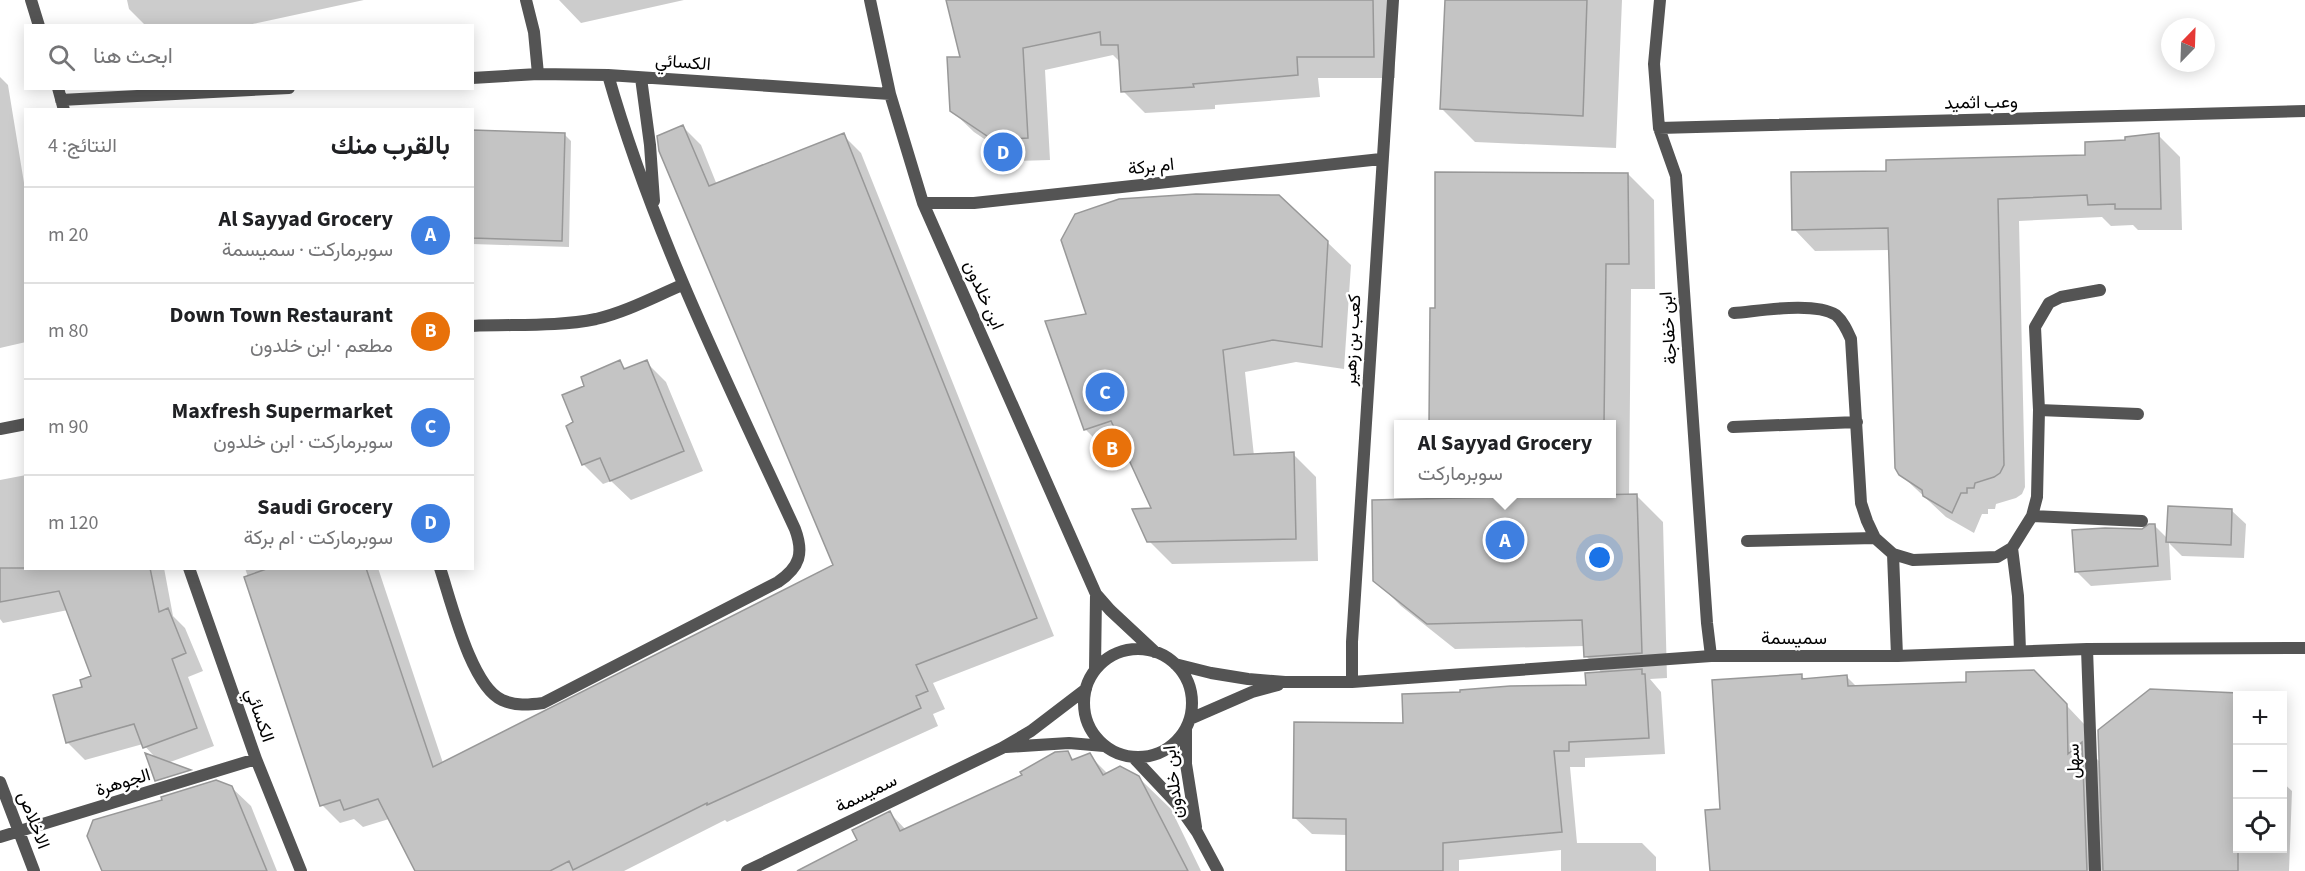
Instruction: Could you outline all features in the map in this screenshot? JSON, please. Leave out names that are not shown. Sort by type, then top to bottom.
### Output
[{"type":"street","points":[[31,0],[38,24]]},
{"type":"street","points":[[526,0],[534,32],[538,74]]},
{"type":"street","name":"ابن خلدون","points":[[870,0],[890,94],[923,203],[1096,594],[1155,652]]},
{"type":"street","name":"كعب بن زهير","points":[[1352,682],[1352,642],[1392,0]]},
{"type":"street","name":"ابن خفاجة","points":[[1660,0],[1654,64],[1659,128],[1676,176],[1706,611],[1712,656]]},
{"type":"street","name":"الكسائي","points":[[474,78],[538,74],[608,75],[890,94]]},
{"type":"street","points":[[441,570],[473,665],[483,685],[500,699],[521,706],[543,703],[778,582],[792,573],[799,559],[800,543],[682,285],[624,127],[608,75]]},
{"type":"street","points":[[641,78],[650,145],[655,214]]},
{"type":"street","points":[[61,99],[247,90]]},
{"type":"street","name":"وعب اثميد","points":[[1659,128],[2305,111]]},
{"type":"street","name":"ام بركة","points":[[923,203],[974,203],[1381,159]]},
{"type":"street","points":[[474,326],[578,322],[616,313],[682,285]]},
{"type":"street","points":[[1734,313],[1808,308],[1823,310],[1836,316],[1845,326],[1851,339],[1862,502],[1875,538],[1893,554],[1913,560],[1996,557],[2012,548],[2032,516],[2037,497],[2038,410],[2035,327],[2049,303],[2061,297],[2100,290]]},
{"type":"street","points":[[2038,410],[2138,414]]},
{"type":"street","points":[[1733,427],[1857,422]]},
{"type":"street","points":[[0,429],[24,424]]},
{"type":"street","points":[[2032,516],[2142,520]]},
{"type":"street","points":[[1747,541],[1875,538]]},
{"type":"street","points":[[2012,548],[2018,596],[2020,651]]},
{"type":"street","points":[[1893,554],[1897,656]]},
{"type":"street","name":"الكسائي","points":[[192,570],[256,759],[301,871]]},
{"type":"street","name":"ابن خلدون","points":[[1095,670],[1096,594]]},
{"type":"street","name":"سميسمة","points":[[1175,664],[1210,673],[1285,682],[1352,682],[1712,656],[1897,656],[2087,649],[2305,648]]},
{"type":"street","name":"سهل","points":[[2087,649],[2095,871]]},
{"type":"street","points":[[1133,650],[1155,652],[1175,664],[1186,680],[1192,699],[1188,724],[1172,746],[1153,755],[1133,757],[1117,754],[1104,746],[1090,729],[1083,710],[1086,689],[1095,670],[1112,656],[1133,650]]},
{"type":"street","name":"سميسمة","points":[[1188,724],[1252,692],[1285,682]]},
{"type":"street","name":"سميسمة","points":[[747,871],[1002,748],[1031,731],[1086,689]]},
{"type":"street","name":"ابن خلدون","points":[[1188,724],[1190,798],[1197,832]]},
{"type":"street","name":"سميسمة","points":[[1002,748],[1069,743],[1104,746]]},
{"type":"street","name":"ابن خلدون","points":[[1133,757],[1156,780],[1197,832],[1218,871]]},
{"type":"street","name":"الجوهرة","points":[[0,837],[256,759]]},
{"type":"street","name":"الاخلاص","points":[[0,782],[34,871]]},
{"type":"building","points":[[946,0],[1373,0],[1374,57],[1297,57],[1298,75],[1193,84],[1194,87],[1121,92],[1118,45],[1101,45],[1100,32],[1023,48],[1028,138],[993,140],[950,111],[947,57],[960,57]]},
{"type":"building","points":[[1445,0],[1587,0],[1583,116],[1440,109]]},
{"type":"building","points":[[683,125],[709,186],[844,133],[1037,618],[916,665],[928,691],[916,696],[921,708],[707,805],[707,803],[573,870],[569,861],[550,871],[415,871],[378,799],[344,810],[340,800],[320,806],[244,577],[263,570],[367,570],[433,767],[833,565],[659,151],[657,136]]},
{"type":"building","points":[[474,130],[565,133],[562,241],[474,238]]},
{"type":"building","points":[[2159,133],[2161,209],[2115,209],[2115,204],[2088,205],[2087,195],[1998,199],[2004,465],[2000,473],[1994,477],[1975,483],[1974,488],[1967,488],[1967,493],[1961,493],[1952,513],[1923,496],[1922,490],[1899,475],[1895,468],[1888,228],[1792,230],[1791,172],[1886,171],[1886,160],[2085,155],[2085,142],[2125,140],[2125,137]]},
{"type":"building","points":[[1435,172],[1628,173],[1629,264],[1606,264],[1604,420],[1429,420],[1430,308],[1435,308]]},
{"type":"building","points":[[1196,194],[1279,195],[1328,241],[1322,347],[1273,340],[1223,350],[1234,455],[1294,452],[1296,539],[1147,542],[1132,509],[1151,508],[1111,421],[1084,430],[1045,321],[1086,314],[1061,240],[1075,214],[1119,199]]},
{"type":"building","points":[[620,360],[624,369],[647,360],[684,451],[610,481],[600,458],[582,465],[566,426],[573,422],[562,395],[584,386],[581,377]]},
{"type":"building","points":[[1616,494],[1637,494],[1642,653],[1584,657],[1582,620],[1427,624],[1373,581],[1372,500],[1616,498]]},
{"type":"building","points":[[2168,506],[2232,509],[2231,545],[2166,542]]},
{"type":"building","points":[[2149,524],[2155,524],[2158,566],[2075,572],[2072,530],[2142,529]]},
{"type":"building","points":[[0,568],[150,570],[159,612],[168,608],[186,653],[172,659],[197,728],[143,748],[134,724],[66,743],[53,695],[82,687],[80,680],[91,676],[59,591],[0,602]]},
{"type":"building","points":[[1642,669],[1642,674],[1645,674],[1649,738],[1569,742],[1569,751],[1554,751],[1562,832],[1443,843],[1443,871],[1346,871],[1346,819],[1293,818],[1294,722],[1403,723],[1402,694],[1460,692],[1460,690],[1510,686],[1586,685],[1585,673]]},
{"type":"building","points":[[2034,670],[2067,704],[2068,754],[2082,742],[2087,871],[1710,871],[1705,810],[1720,809],[1712,680],[1802,674],[1802,679],[1847,675],[1848,686],[1966,682],[1966,672]]},
{"type":"building","points":[[2150,689],[2233,693],[2233,853],[2238,853],[2238,871],[2103,871],[2098,730]]},
{"type":"building","points":[[1068,751],[1072,760],[1090,753],[1103,775],[1120,766],[1139,776],[1188,871],[797,871],[857,840],[852,830],[890,811],[900,831],[1022,775],[1020,772],[1055,752]]},
{"type":"building","points":[[145,753],[191,770],[155,781]]},
{"type":"building","points":[[216,780],[232,786],[267,871],[102,871],[87,836],[93,820],[162,800],[161,797]]},
{"type":"place","name":"Saudi Grocery","points":[[1003,152]]},
{"type":"place","name":"Maxfresh Supermarket","points":[[1105,392]]},
{"type":"place","name":"Down Town Restaurant","points":[[1112,448]]},
{"type":"place","name":"Al Sayyad Grocery","points":[[1505,540]]}]
